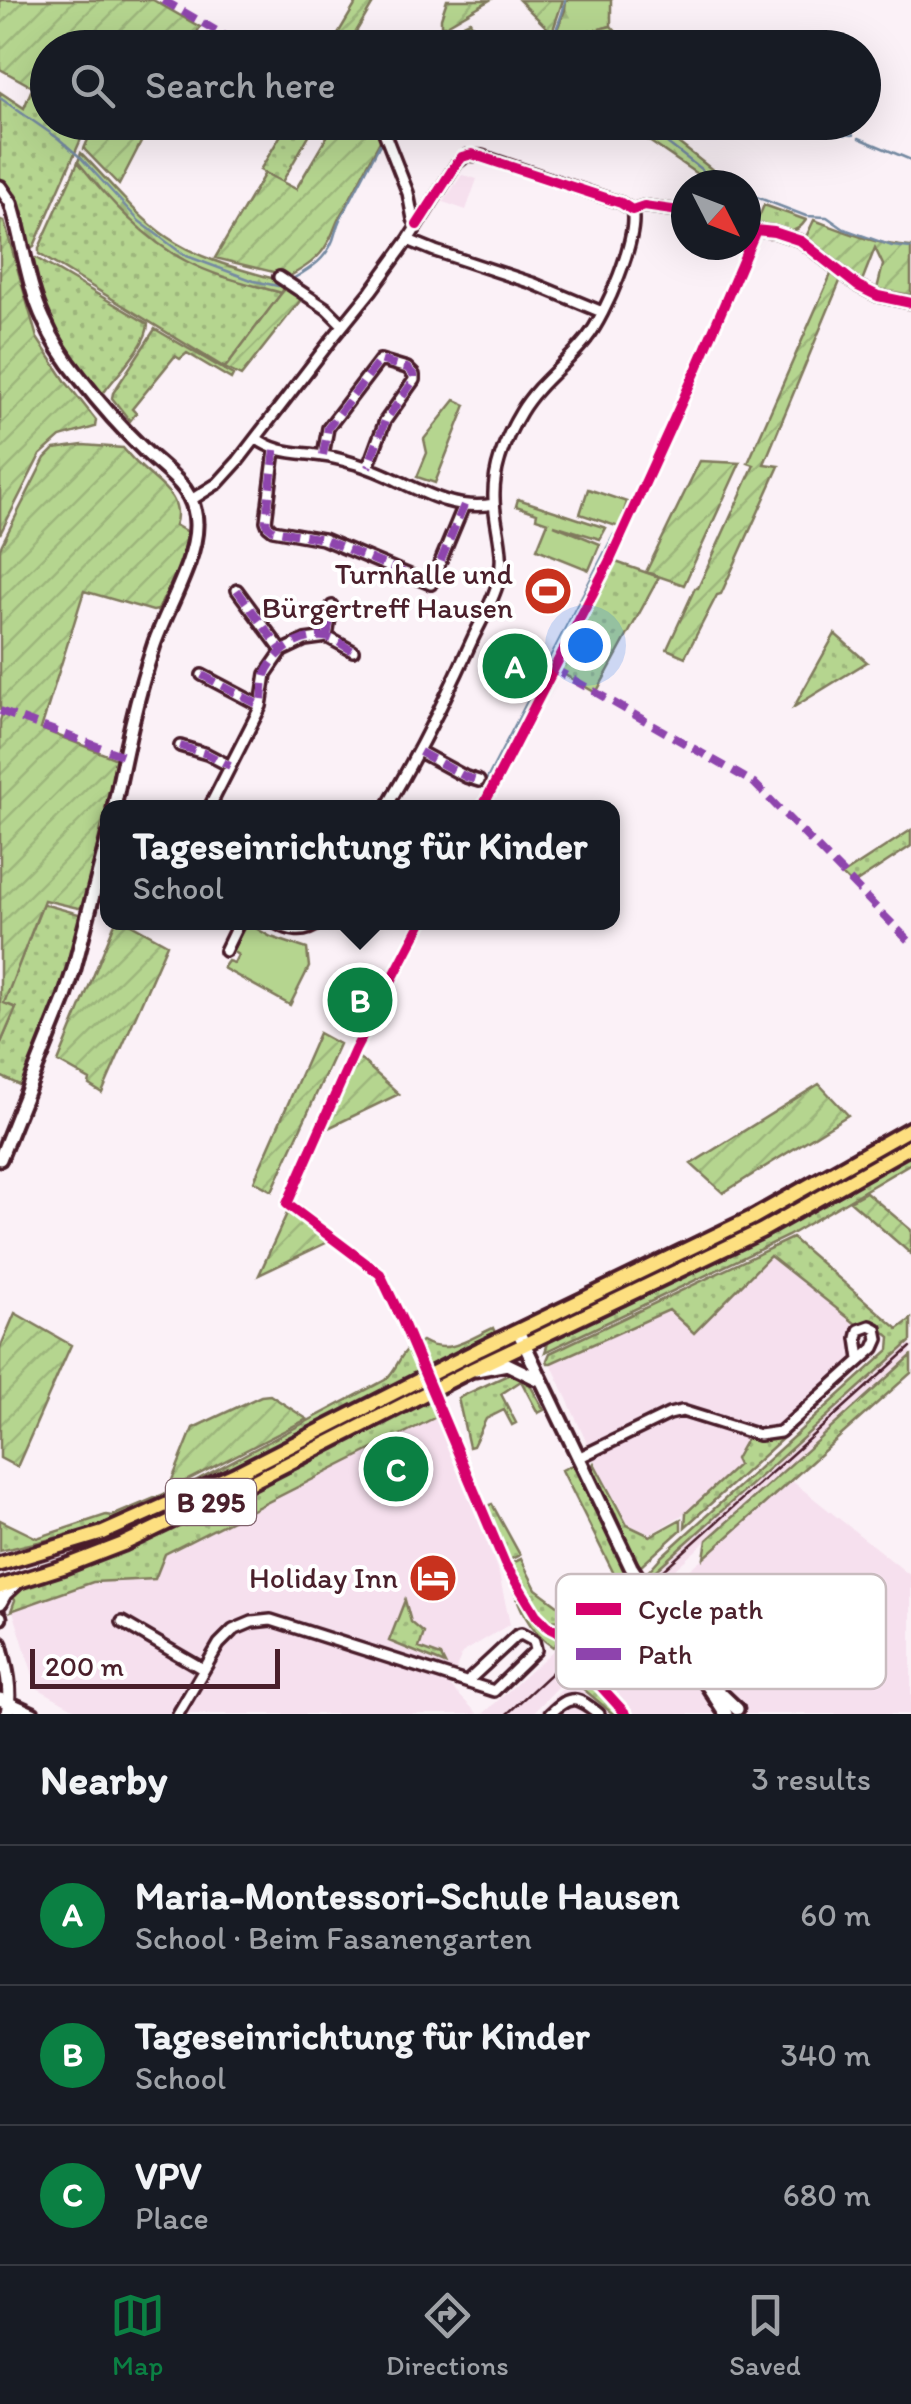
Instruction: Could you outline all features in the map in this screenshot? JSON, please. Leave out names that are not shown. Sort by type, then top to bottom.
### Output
[{"type":"main road","points":[[0,187],[11,203],[43,320],[60,351],[147,453],[178,479],[191,500],[196,521],[193,549],[142,682],[116,800]]},
{"type":"main road","points":[[0,1159],[65,997],[100,878]]},
{"type":"main road","name":"B 295","points":[[4,1560],[88,1538],[166,1506],[752,1218],[911,1128]]},
{"type":"main road","name":"B 295","points":[[0,1588],[123,1544],[761,1230],[911,1146]]},
{"type":"main road","points":[[518,1331],[636,1574]]},
{"type":"main road","points":[[471,1370],[507,1364],[540,1380]]},
{"type":"main road","points":[[0,1603],[16,1584]]},
{"type":"main road","points":[[0,1644],[8,1684],[5,1705],[34,1714]]},
{"type":"main road","points":[[714,1689],[736,1712]]},
{"type":"street","points":[[387,140],[417,225]]},
{"type":"street","points":[[191,500],[228,474],[371,292],[462,157],[472,154],[632,210]]},
{"type":"street","points":[[632,210],[644,206],[671,210]]},
{"type":"street","points":[[391,800],[420,752],[500,580],[502,551],[494,504],[496,471],[510,434],[522,410],[586,340],[602,312],[622,269],[633,224],[632,210]]},
{"type":"street","points":[[761,231],[801,241],[839,274],[878,296],[911,303]]},
{"type":"street","points":[[408,240],[602,312]]},
{"type":"street","points":[[286,281],[344,325]]},
{"type":"street","points":[[322,456],[328,428],[380,360],[407,368],[414,380],[384,421],[368,467]]},
{"type":"street","points":[[256,438],[274,450],[368,467],[447,502],[494,504]]},
{"type":"street","points":[[274,450],[268,526],[323,539],[431,584],[464,505]]},
{"type":"street","points":[[237,590],[282,650]]},
{"type":"street","points":[[327,637],[332,606]]},
{"type":"street","points":[[213,800],[261,706],[266,674],[282,650],[305,640],[327,637],[353,651]]},
{"type":"street","points":[[202,675],[261,706]]},
{"type":"street","points":[[180,746],[230,766]]},
{"type":"street","points":[[420,752],[478,782]]},
{"type":"street","points":[[224,951],[235,930]]},
{"type":"street","points":[[578,1458],[668,1414],[682,1411],[759,1435],[780,1432],[860,1359]]},
{"type":"street","points":[[178,1714],[220,1644],[233,1630],[252,1622],[272,1620],[470,1683],[494,1690],[536,1650],[534,1641],[521,1634],[516,1636],[470,1683]]},
{"type":"street","points":[[122,1622],[203,1669]]},
{"type":"street","points":[[550,1714],[562,1702],[574,1698],[599,1714]]},
{"type":"shaded area","points":[[462,175],[477,179],[466,210],[443,202]]},
{"type":"shaded area","points":[[770,1255],[856,1324],[856,1359],[684,1514],[650,1534],[628,1524],[551,1363],[669,1310],[695,1333]]},
{"type":"shaded area","points":[[911,1341],[911,1356],[670,1574],[655,1571]]},
{"type":"shaded area","points":[[438,1416],[499,1574],[510,1624],[462,1653],[450,1686],[478,1714],[84,1714],[37,1688],[13,1611],[93,1582],[155,1580],[166,1555]]},
{"type":"shaded area","points":[[792,1481],[911,1576],[911,1714],[537,1714],[562,1689],[886,1689],[886,1574],[684,1574]]},
{"type":"shaded area","points":[[556,1648],[556,1689],[532,1714],[483,1714]]},
{"type":"green space","points":[[0,0],[153,0],[200,27],[30,30],[30,86],[0,69]]},
{"type":"green space","points":[[358,0],[375,0],[357,30],[340,30]]},
{"type":"green space","points":[[447,0],[490,0],[441,26]]},
{"type":"green space","points":[[519,0],[563,0],[553,30]]},
{"type":"green space","points":[[566,0],[611,0],[611,26],[557,30]]},
{"type":"green space","points":[[470,21],[475,30],[451,30]]},
{"type":"green space","points":[[0,92],[24,108],[30,93],[30,140],[81,140],[34,246],[28,249],[15,198],[0,179]]},
{"type":"green space","points":[[88,140],[142,140],[119,185],[84,149]]},
{"type":"green space","points":[[278,140],[306,140],[282,182],[260,170]]},
{"type":"green space","points":[[325,140],[382,140],[330,239],[306,266],[290,276],[215,258],[265,173],[296,189]]},
{"type":"green space","points":[[648,140],[675,140],[713,170],[691,170]]},
{"type":"green space","points":[[81,153],[133,208],[167,237],[207,258],[278,280],[285,284],[282,293],[233,280],[171,252],[141,230],[102,190],[78,162]]},
{"type":"green space","points":[[78,162],[133,221],[216,274],[282,293],[225,368],[39,254]]},
{"type":"green space","points":[[764,205],[806,220],[795,230],[776,231],[761,227]]},
{"type":"green space","points":[[0,220],[4,221],[37,338],[96,420],[95,427],[60,437],[40,455],[0,534]]},
{"type":"green space","points":[[814,220],[874,241],[911,247],[911,295],[877,289],[883,265],[875,248],[862,281],[805,239]]},
{"type":"green space","points":[[32,259],[148,324],[137,350],[102,393],[73,359],[50,321]]},
{"type":"green space","points":[[832,272],[841,279],[764,464],[779,466],[721,594],[685,657],[667,649],[754,465],[748,463]]},
{"type":"green space","points":[[286,287],[303,297],[241,376],[225,368]]},
{"type":"green space","points":[[155,329],[233,375],[231,379],[187,353],[180,359],[175,356],[132,409],[136,413],[130,421],[112,398],[113,393]]},
{"type":"green space","points":[[455,400],[466,405],[435,483],[417,477],[427,453],[424,439]]},
{"type":"green space","points":[[83,445],[123,448],[173,499],[175,525],[187,532],[186,547],[158,610],[84,591],[41,729],[117,759],[108,800],[100,800],[100,833],[83,907],[44,900],[4,1003],[16,1008],[0,1045],[0,548],[45,458],[54,449]]},
{"type":"green space","points":[[700,461],[740,463],[684,585],[646,572]]},
{"type":"green space","points":[[588,489],[627,502],[619,527],[580,514]]},
{"type":"green space","points":[[518,499],[606,528],[600,539],[554,525],[600,544],[589,570],[537,549],[548,522],[536,518],[537,513],[516,506]]},
{"type":"green space","points":[[610,560],[659,577],[596,693],[553,668]]},
{"type":"green space","points":[[835,634],[867,662],[794,707]]},
{"type":"green space","points":[[911,830],[911,846],[852,885],[842,875]]},
{"type":"green space","points":[[43,904],[82,918],[55,1022],[28,1089],[0,1076],[0,1045],[16,1008],[3,1003]]},
{"type":"green space","points":[[112,930],[142,930],[167,944],[102,1093],[89,1085],[90,1080],[58,1062]]},
{"type":"green space","points":[[243,930],[259,930],[307,949],[309,967],[290,1005],[223,968],[228,961],[234,963],[238,955],[232,951]]},
{"type":"green space","points":[[319,1033],[339,1044],[272,1191],[254,1181]]},
{"type":"green space","points":[[357,1056],[399,1094],[322,1131]]},
{"type":"green space","points":[[819,1084],[848,1115],[723,1193],[691,1164]]},
{"type":"green space","points":[[911,1133],[911,1140],[771,1219],[649,1280],[674,1262]]},
{"type":"green space","points":[[911,1151],[911,1163],[788,1236],[545,1352],[555,1337],[762,1235]]},
{"type":"green space","points":[[866,1192],[911,1230],[911,1254],[850,1201]]},
{"type":"green space","points":[[289,1209],[332,1240],[259,1275]]},
{"type":"green space","points":[[792,1238],[898,1329],[911,1319],[911,1341],[651,1574],[646,1574],[662,1556],[889,1350],[890,1337],[873,1322],[856,1324],[770,1256],[694,1333],[669,1310],[548,1363],[550,1353]]},
{"type":"green space","points":[[15,1313],[71,1345],[17,1467],[0,1458],[0,1348]]},
{"type":"green space","points":[[493,1328],[496,1335],[428,1371],[417,1344],[422,1341],[449,1347]]},
{"type":"green space","points":[[409,1348],[421,1375],[185,1492],[94,1529],[0,1551],[0,1520],[37,1538],[112,1516],[193,1482],[385,1380]]},
{"type":"green space","points":[[911,1356],[911,1373],[704,1558],[707,1540]]},
{"type":"green space","points":[[512,1373],[530,1385],[544,1410],[538,1413],[521,1381],[501,1394],[516,1423],[512,1425],[504,1410],[486,1419],[469,1447],[458,1398]]},
{"type":"green space","points":[[270,1395],[307,1419],[168,1490],[193,1428]]},
{"type":"green space","points":[[431,1400],[438,1416],[165,1554],[155,1579],[93,1582],[11,1611],[15,1600],[10,1595],[16,1590],[86,1564],[412,1404]]},
{"type":"green space","points":[[791,1425],[794,1428],[685,1527],[686,1513],[738,1465],[735,1459],[749,1434]]},
{"type":"green space","points":[[594,1463],[627,1525],[650,1536],[681,1519],[681,1530],[640,1567],[591,1468]]},
{"type":"green space","points":[[574,1464],[630,1574],[614,1574],[562,1470]]},
{"type":"green space","points":[[492,1504],[520,1555],[507,1561],[484,1507]]},
{"type":"green space","points":[[521,1559],[536,1589],[556,1604],[556,1621],[544,1620],[508,1565]]},
{"type":"green space","points":[[507,1571],[536,1617],[556,1633],[553,1647],[529,1623]]},
{"type":"green space","points":[[405,1600],[411,1622],[424,1633],[419,1648],[441,1656],[445,1664],[389,1641]]},
{"type":"green space","points":[[583,1689],[601,1689],[622,1714],[613,1714]]},
{"type":"waterway","points":[[557,30],[565,0]]},
{"type":"waterway","points":[[0,98],[30,119]]},
{"type":"waterway","points":[[60,140],[139,221],[184,255],[254,281],[284,284]]},
{"type":"waterway","points":[[663,140],[702,170]]},
{"type":"waterway","points":[[864,140],[911,160]]},
{"type":"waterway","points":[[291,280],[326,254],[341,216],[381,142]]},
{"type":"waterway","points":[[761,199],[806,216],[827,217],[844,229],[892,246],[911,248]]},
{"type":"waterway","points":[[487,779],[614,534]]},
{"type":"railway","points":[[659,1574],[911,1347]]},
{"type":"railway","points":[[507,1714],[556,1668]]},
{"type":"marked path","points":[[163,0],[215,30]]},
{"type":"marked path","points":[[323,455],[328,428],[380,360],[407,368],[414,380],[385,421],[368,467]]},
{"type":"marked path","points":[[275,450],[268,526],[323,539],[431,584],[464,505]]},
{"type":"marked path","points":[[237,590],[282,651]]},
{"type":"marked path","points":[[327,637],[332,606]]},
{"type":"marked path","points":[[262,699],[269,667],[281,652],[297,642],[324,637],[353,651]]},
{"type":"marked path","points":[[553,668],[754,783],[911,943]]},
{"type":"marked path","points":[[202,675],[261,706]]},
{"type":"marked path","points":[[0,711],[124,756]]},
{"type":"marked path","points":[[180,746],[230,766]]},
{"type":"marked path","points":[[420,752],[479,781]]},
{"type":"cycle path","points":[[417,225],[457,163],[472,154],[632,210],[644,206],[671,210]]},
{"type":"cycle path","points":[[761,231],[801,241],[858,286],[878,296],[911,303]]},
{"type":"cycle path","points":[[486,800],[610,560],[743,260]]},
{"type":"cycle path","points":[[418,930],[355,1050],[287,1204],[380,1274],[505,1564],[536,1615],[556,1631]]},
{"type":"cycle path","points":[[603,1689],[626,1714]]},
{"type":"place","name":"Turnhalle und Bürgertreff Hausen","points":[[548,591]]},
{"type":"place","name":"Maria-Montessori-Schule Hausen","points":[[515,666]]},
{"type":"place","name":"Tageseinrichtung für Kinder","points":[[360,1000]]},
{"type":"place","name":"VPV","points":[[396,1469]]},
{"type":"place","name":"Holiday Inn","points":[[433,1578]]}]
